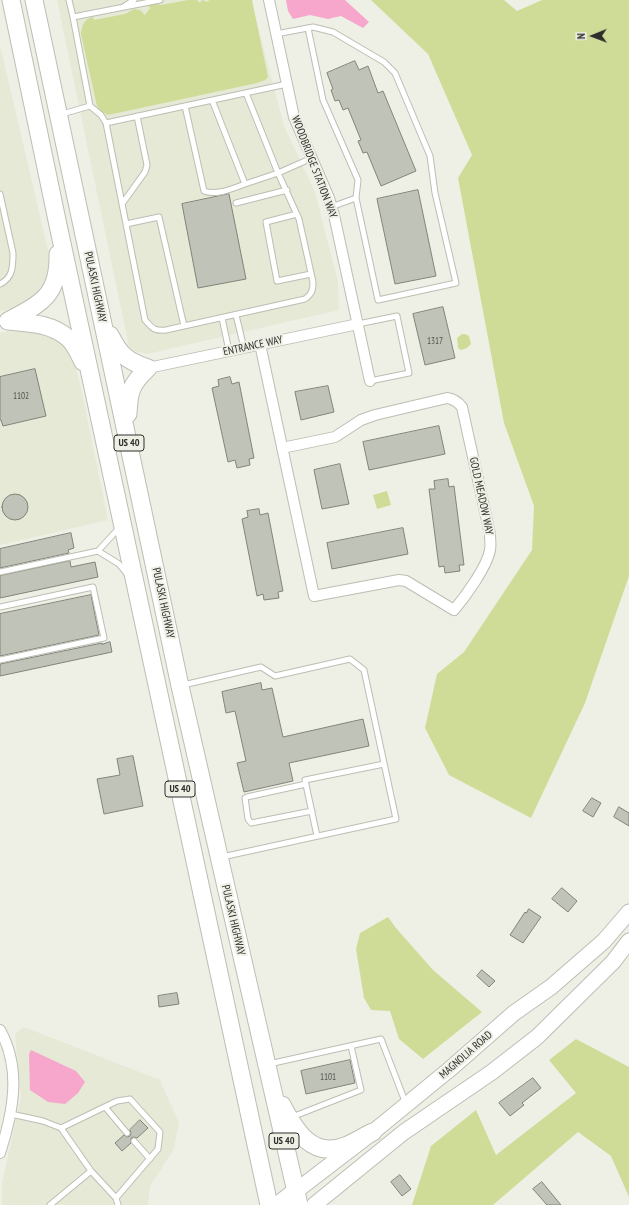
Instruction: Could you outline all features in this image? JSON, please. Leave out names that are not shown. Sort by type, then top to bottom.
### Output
[{"type":"main road","points":[[2,0],[13,50],[23,54]]},
{"type":"main road","name":"PULASKI HIGHWAY","points":[[11,0],[90,376],[269,1205]]},
{"type":"main road","name":"PULASKI HIGHWAY","points":[[35,1],[180,686],[266,1065],[298,1198]]},
{"type":"main road","points":[[4,322],[31,309],[47,296],[54,286],[58,263],[58,225]]},
{"type":"main road","points":[[102,320],[115,344],[127,359],[148,368],[135,382],[130,391],[127,432]]},
{"type":"main road","points":[[4,322],[44,325],[68,338],[90,376]]},
{"type":"main road","name":"MAGNOLIA ROAD","points":[[298,1198],[373,1132],[450,1069],[514,1013],[551,987],[604,941],[629,912]]},
{"type":"main road","points":[[314,1205],[404,1132],[492,1072],[537,1038],[613,962],[629,941]]},
{"type":"main road","points":[[266,1065],[277,1095],[289,1118],[300,1134],[310,1144],[332,1149],[344,1146],[373,1132]]},
{"type":"main road","points":[[278,1205],[298,1198]]},
{"type":"street","name":"WOODBRIDGE STATION WAY","points":[[269,0],[294,117],[331,207],[370,381]]},
{"type":"street","name":"ENTRANCE WAY","points":[[148,368],[358,324]]},
{"type":"street","name":"GOLD MEADOW WAY","points":[[260,344],[282,448],[314,596],[399,580],[413,584],[454,610],[463,599],[486,562],[490,550],[490,534],[462,407],[458,403],[453,399],[447,398],[375,415],[361,420],[335,437],[282,448]]},
{"type":"street","points":[[0,1030],[4,1037],[10,1056],[13,1077],[11,1114],[1,1149]]},
{"type":"lane","points":[[69,0],[90,106],[101,115],[106,123],[145,320],[152,328],[158,331],[305,299],[313,290],[311,274],[297,214],[278,173],[246,93]]},
{"type":"lane","points":[[120,8],[134,0]]},
{"type":"lane","points":[[73,17],[160,0]]},
{"type":"lane","points":[[276,34],[313,27],[333,32],[384,62],[395,73],[430,156],[435,193],[456,283],[378,300],[356,198],[358,180],[323,100],[308,28]]},
{"type":"lane","points":[[106,123],[287,84]]},
{"type":"lane","points":[[212,100],[246,184]]},
{"type":"lane","points":[[59,115],[90,106]]},
{"type":"lane","points":[[184,106],[204,191],[208,193],[224,191],[246,184],[278,173],[312,158]]},
{"type":"lane","points":[[122,204],[145,172],[147,165],[137,116]]},
{"type":"lane","points":[[236,204],[287,190]]},
{"type":"lane","points":[[0,194],[13,253],[13,262],[9,278],[0,284]]},
{"type":"lane","points":[[331,207],[356,198]]},
{"type":"lane","points":[[297,214],[266,222],[277,281],[311,274]]},
{"type":"lane","points":[[126,224],[159,217],[184,326]]},
{"type":"lane","points":[[236,315],[244,348]]},
{"type":"lane","points":[[358,324],[397,316],[409,373],[370,381]]},
{"type":"lane","points":[[222,318],[229,351]]},
{"type":"lane","points":[[0,572],[98,551],[122,525]]},
{"type":"lane","points":[[98,551],[119,564],[135,583]]},
{"type":"lane","points":[[0,607],[93,587],[104,638],[0,660]]},
{"type":"lane","points":[[180,686],[261,667],[275,676],[350,659],[364,670],[396,818],[219,857]]},
{"type":"lane","points":[[317,836],[305,780],[384,764]]},
{"type":"lane","points":[[306,784],[245,798],[248,820],[251,823],[312,811]]},
{"type":"lane","points":[[266,1065],[381,1039],[406,1105]]},
{"type":"lane","points":[[289,1118],[361,1090],[352,1046]]},
{"type":"lane","points":[[61,1128],[117,1101],[130,1099],[160,1132],[158,1149],[116,1198]]},
{"type":"lane","points":[[105,1107],[127,1133]]},
{"type":"lane","points":[[11,1114],[42,1121],[61,1128],[91,1171],[116,1198],[118,1205]]},
{"type":"lane","points":[[134,1141],[150,1158]]},
{"type":"lane","points":[[50,1205],[91,1171]]},
{"type":"shaded area","points":[[57,0],[251,0],[284,126],[315,192],[338,282],[339,310],[147,354],[135,351],[129,347]]},
{"type":"shaded area","points":[[286,0],[345,0],[369,22],[363,28],[341,16],[328,19],[310,15],[293,19],[288,11]]},
{"type":"shaded area","points":[[0,45],[50,259],[50,273],[39,293],[22,307],[0,311]]},
{"type":"shaded area","points":[[16,329],[33,330],[59,338],[73,355],[108,520],[0,545],[0,333]]},
{"type":"shaded area","points":[[24,1027],[160,1080],[179,1123],[173,1151],[150,1186],[149,1205],[2,1205],[2,1183],[21,1097],[15,1034]]},
{"type":"shaded area","points":[[31,1050],[76,1071],[85,1082],[78,1093],[65,1104],[48,1102],[30,1090],[29,1054]]},
{"type":"green space","points":[[188,0],[197,0],[200,3],[202,0],[208,2],[209,0],[252,0],[268,77],[257,83],[108,115],[101,111],[97,106],[81,34],[83,25],[86,21],[93,17],[94,20],[125,14],[134,9],[140,10],[145,15],[150,8],[148,5],[154,3],[161,5]]},
{"type":"green space","points":[[371,0],[504,0],[517,11],[542,0],[629,0],[629,576],[585,703],[531,818],[449,775],[425,728],[437,674],[464,652],[532,550],[534,506],[504,423],[458,178],[472,155],[428,54]]},
{"type":"green space","points":[[462,334],[469,336],[471,344],[467,348],[461,350],[458,348],[457,338]]},
{"type":"green space","points":[[387,491],[391,505],[377,509],[373,495]]},
{"type":"green space","points":[[388,917],[433,970],[482,1012],[423,1059],[399,1039],[390,1011],[371,1010],[364,998],[356,949],[360,933]]},
{"type":"green space","points":[[576,1039],[629,1067],[629,1197],[611,1156],[578,1132],[493,1205],[412,1205],[431,1146],[476,1110],[496,1155],[576,1093],[549,1060]]},
{"type":"building","points":[[355,61],[359,70],[368,66],[378,93],[383,91],[416,171],[381,186],[367,152],[363,153],[358,141],[361,140],[348,108],[343,110],[339,100],[335,101],[331,90],[333,89],[327,73]]},
{"type":"building","points":[[418,190],[436,276],[395,284],[377,199]]},
{"type":"building","points":[[229,194],[246,279],[198,288],[182,204]]},
{"type":"building","points":[[443,307],[455,358],[425,365],[413,314]]},
{"type":"building","points":[[35,369],[46,416],[3,426],[0,420],[0,377]]},
{"type":"building","points":[[230,377],[232,384],[239,382],[254,458],[249,459],[250,465],[237,468],[235,460],[228,462],[212,388],[219,386],[218,380]]},
{"type":"building","points":[[328,386],[334,412],[301,420],[295,392]]},
{"type":"building","points":[[439,426],[445,454],[369,470],[363,442]]},
{"type":"building","points":[[340,464],[349,504],[322,509],[314,470]]},
{"type":"building","points":[[448,479],[449,487],[454,486],[464,565],[459,565],[460,571],[445,573],[444,566],[439,567],[429,489],[435,489],[434,481]]},
{"type":"building","points":[[15,494],[24,498],[28,507],[24,516],[15,520],[6,516],[2,507],[6,498]]},
{"type":"building","points":[[259,509],[260,515],[268,513],[283,591],[278,592],[279,598],[264,600],[263,594],[257,596],[242,519],[248,517],[247,511]]},
{"type":"building","points":[[403,528],[408,554],[332,569],[327,543]]},
{"type":"building","points":[[71,533],[74,548],[68,550],[69,553],[0,568],[0,549]]},
{"type":"building","points":[[70,561],[71,567],[95,562],[98,577],[0,598],[0,576]]},
{"type":"building","points":[[91,595],[99,635],[0,656],[0,614]]},
{"type":"building","points":[[110,642],[112,652],[0,676],[0,664]]},
{"type":"building","points":[[261,683],[262,690],[272,688],[283,737],[363,719],[369,746],[289,763],[293,781],[244,792],[237,763],[246,761],[235,711],[226,713],[222,692]]},
{"type":"building","points":[[133,756],[143,806],[104,814],[97,779],[120,775],[117,759]]},
{"type":"building","points":[[592,798],[601,803],[593,817],[583,811]]},
{"type":"building","points":[[619,807],[629,813],[629,826],[614,817]]},
{"type":"building","points":[[562,888],[577,901],[568,912],[552,899]]},
{"type":"building","points":[[529,909],[541,917],[523,943],[510,935],[525,912],[526,913]]},
{"type":"building","points":[[482,970],[495,981],[489,987],[477,976]]},
{"type":"building","points":[[177,993],[179,1004],[159,1007],[158,996]]},
{"type":"building","points":[[350,1060],[355,1083],[306,1094],[301,1071]]},
{"type":"building","points":[[533,1078],[541,1088],[522,1103],[524,1105],[510,1116],[499,1103]]},
{"type":"building","points":[[140,1120],[148,1128],[137,1138],[131,1138],[131,1143],[122,1151],[115,1143],[124,1135],[127,1137],[130,1136],[130,1130]]},
{"type":"building","points":[[400,1175],[411,1189],[402,1196],[391,1182]]},
{"type":"building","points":[[542,1182],[561,1205],[547,1205],[533,1189]]}]
